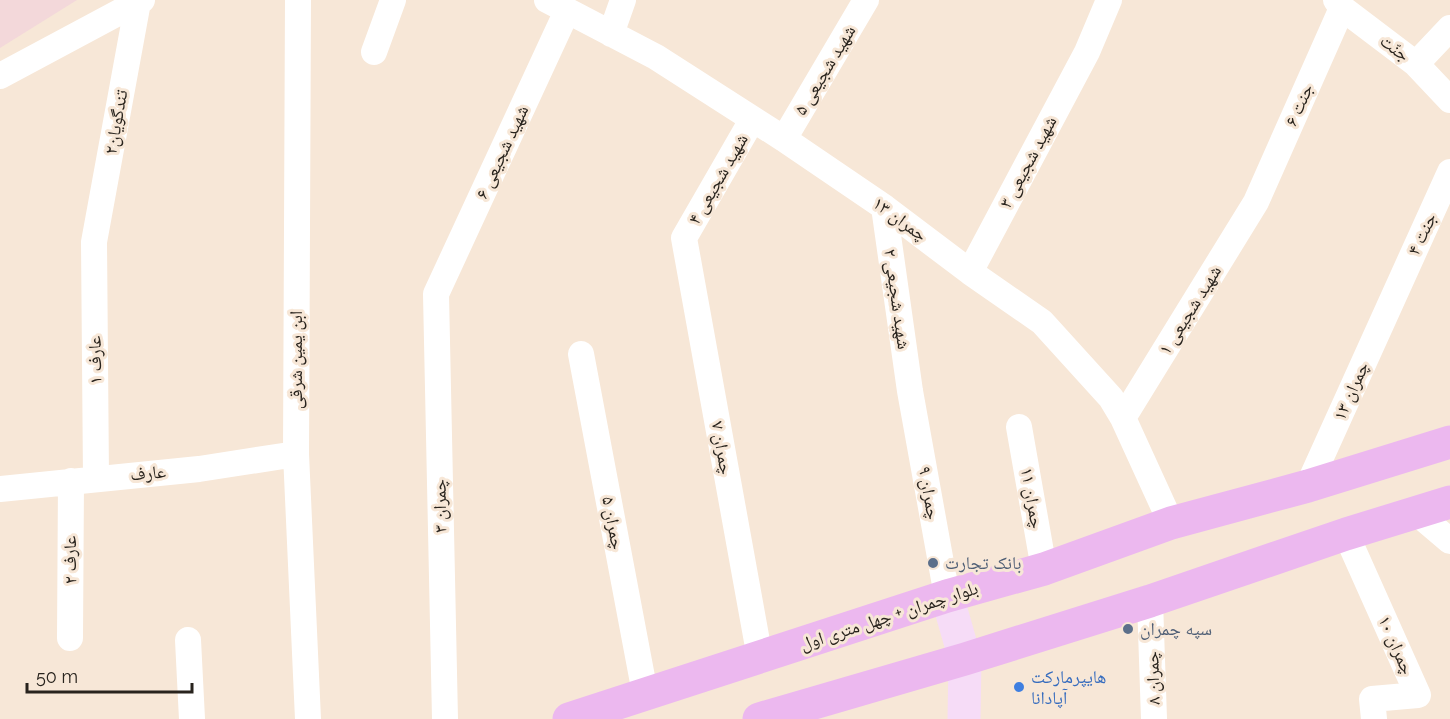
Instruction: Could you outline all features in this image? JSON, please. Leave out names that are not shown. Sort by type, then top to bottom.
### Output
[{"type":"main road","name":"بلوار چمران + چهل متری اول","points":[[569,719],[947,596],[1044,568],[1172,523],[1308,486],[1450,442]]},
{"type":"main road","points":[[759,719],[1150,601],[1346,534],[1450,502]]},
{"type":"main road","points":[[947,596],[964,659],[964,719]]},
{"type":"street","name":"ابن یمین شرقی","points":[[298,0],[296,454],[308,719]]},
{"type":"street","points":[[374,52],[393,0]]},
{"type":"street","points":[[610,34],[623,0]]},
{"type":"street","name":"شهید شجیعی ۵","points":[[784,139],[866,0]]},
{"type":"street","name":"شهید شجیعی ۳","points":[[970,272],[1087,52],[1109,0]]},
{"type":"street","points":[[0,76],[140,1]]},
{"type":"street","name":"تندگویان۲","points":[[94,242],[140,1]]},
{"type":"street","name":"جنّت","points":[[1339,4],[1416,64],[1450,100]]},
{"type":"street","name":"جنت ۶","points":[[1256,202],[1339,4]]},
{"type":"street","name":"چمران ۱۳","points":[[557,5],[656,57],[784,139],[884,207],[970,272],[1042,322],[1111,398],[1124,418],[1172,523]]},
{"type":"street","name":"شهید شجیعی ۶","points":[[436,294],[557,5]]},
{"type":"street","points":[[1416,64],[1450,28]]},
{"type":"street","name":"شهید شجیعی ۴","points":[[684,238],[752,120]]},
{"type":"street","name":"جنت ۴","points":[[1393,296],[1450,172]]},
{"type":"street","name":"شهید شجیعی ۱","points":[[1124,418],[1256,202]]},
{"type":"street","name":"شهید شجیعی ۲","points":[[884,207],[910,391]]},
{"type":"street","name":"چمران ۷","points":[[684,238],[760,658]]},
{"type":"street","name":"عارف ۱","points":[[94,242],[96,478]]},
{"type":"street","name":"چمران ۳","points":[[436,294],[445,719]]},
{"type":"street","name":"چمران ۱۳","points":[[1308,486],[1393,296]]},
{"type":"street","name":"چمران ۵","points":[[581,354],[645,693]]},
{"type":"street","name":"چمران ۹","points":[[910,391],[947,596]]},
{"type":"street","name":"چمران ۱۱","points":[[1019,427],[1044,568]]},
{"type":"street","name":"عارف","points":[[0,489],[199,469],[296,454]]},
{"type":"street","name":"عارف ۲","points":[[70,638],[71,481]]},
{"type":"street","points":[[1417,513],[1450,542]]},
{"type":"street","name":"چمران ۱۰","points":[[1346,534],[1418,695],[1372,699],[1374,719]]},
{"type":"street","name":"چمران ۸","points":[[1150,601],[1154,719]]},
{"type":"street","points":[[188,640],[192,719]]},
{"type":"shaded area","points":[[0,0],[77,0],[0,48]]},
{"type":"place","name":"بانک تجارت","points":[[933,563]]},
{"type":"place","name":"سپه چمران","points":[[1128,629]]},
{"type":"place","name":"هایپرمارکت آپادانا","points":[[1019,687]]}]
